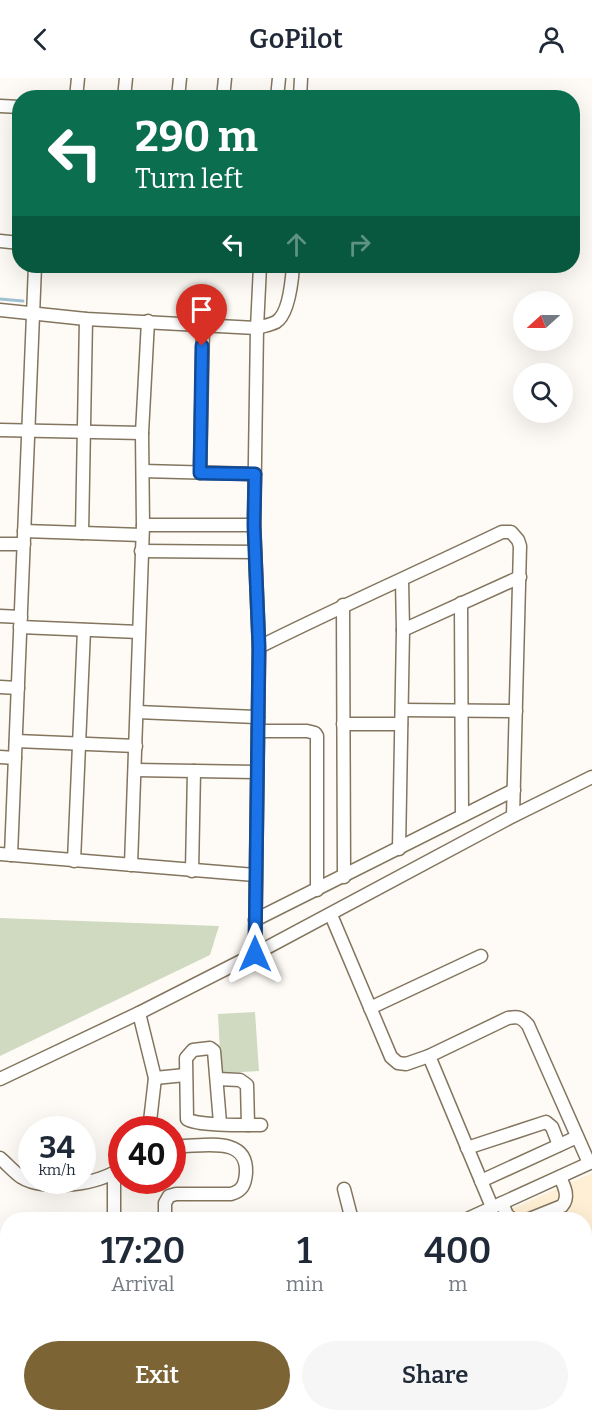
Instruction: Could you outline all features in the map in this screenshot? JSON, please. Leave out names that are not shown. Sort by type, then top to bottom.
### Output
[{"type":"street","points":[[35,273],[14,795],[6,855],[255,875]]},
{"type":"street","points":[[255,954],[259,647],[254,525],[260,273]]},
{"type":"street","points":[[0,310],[86,318],[257,328],[275,322],[282,316],[293,273]]},
{"type":"street","points":[[82,533],[86,318]]},
{"type":"street","points":[[131,865],[142,530],[142,434],[148,321]]},
{"type":"street","points":[[200,473],[202,325]]},
{"type":"street","points":[[0,430],[142,434]]},
{"type":"street","points":[[143,471],[255,474]]},
{"type":"street","points":[[0,544],[24,538],[82,533],[254,525]]},
{"type":"street","points":[[259,647],[343,605],[402,580],[502,532],[511,532],[518,540],[520,577],[513,816]]},
{"type":"street","points":[[141,551],[255,552]]},
{"type":"street","points":[[404,630],[520,577]]},
{"type":"street","points":[[399,849],[404,630],[402,580]]},
{"type":"street","points":[[461,603],[462,816]]},
{"type":"street","points":[[343,605],[344,877]]},
{"type":"street","points":[[0,616],[21,622],[84,630],[139,632]]},
{"type":"street","points":[[74,861],[84,630]]},
{"type":"street","points":[[0,687],[18,688]]},
{"type":"street","points":[[402,710],[516,711]]},
{"type":"street","points":[[137,712],[258,717]]},
{"type":"street","points":[[343,724],[401,724]]},
{"type":"street","points":[[258,731],[307,731],[317,736],[316,890]]},
{"type":"street","points":[[16,741],[136,746]]},
{"type":"street","points":[[0,758],[15,758]]},
{"type":"street","points":[[135,770],[257,772]]},
{"type":"street","points":[[192,871],[194,771]]},
{"type":"street","points":[[0,1079],[139,1013],[255,954],[513,816],[592,777]]},
{"type":"street","points":[[255,920],[514,790]]},
{"type":"street","points":[[0,794],[14,795]]},
{"type":"street","points":[[331,915],[391,1057],[398,1063],[406,1064],[429,1056],[508,1018],[516,1016],[522,1018],[528,1025],[590,1162],[482,1212]]},
{"type":"street","points":[[370,1008],[481,956]]},
{"type":"street","points":[[139,1013],[155,1078],[151,1116]]},
{"type":"street","points":[[220,1123],[214,1051],[210,1048],[193,1050],[186,1058],[187,1119],[192,1122],[261,1125]]},
{"type":"street","points":[[429,1056],[481,1181],[504,1212]]},
{"type":"street","points":[[155,1078],[185,1075]]},
{"type":"street","points":[[217,1079],[240,1080],[247,1085],[248,1125]]},
{"type":"street","points":[[467,1148],[546,1122],[552,1127],[559,1145]]},
{"type":"street","points":[[481,1181],[577,1137]]},
{"type":"street","points":[[186,1146],[230,1146],[244,1156],[246,1169],[245,1183],[238,1192],[186,1194]]},
{"type":"street","points":[[0,1158],[22,1177],[33,1182],[54,1185],[102,1179],[108,1176]]},
{"type":"street","points":[[547,1212],[562,1206],[565,1202],[566,1195],[560,1177]]},
{"type":"street","points":[[344,1190],[350,1212]]},
{"type":"street","points":[[115,1212],[116,1194]]},
{"type":"street","points":[[165,1212],[165,1203],[169,1196],[176,1194]]},
{"type":"shaded area","points":[[592,1173],[592,1212],[504,1212]]},
{"type":"green space","points":[[0,918],[219,926],[210,955],[0,1056]]},
{"type":"green space","points":[[255,1012],[259,1071],[221,1073],[218,1014]]},
{"type":"waterway","points":[[0,299],[23,301]]},
{"type":"route","points":[[202,346],[200,473],[255,474],[254,525],[259,647],[255,954]]}]
